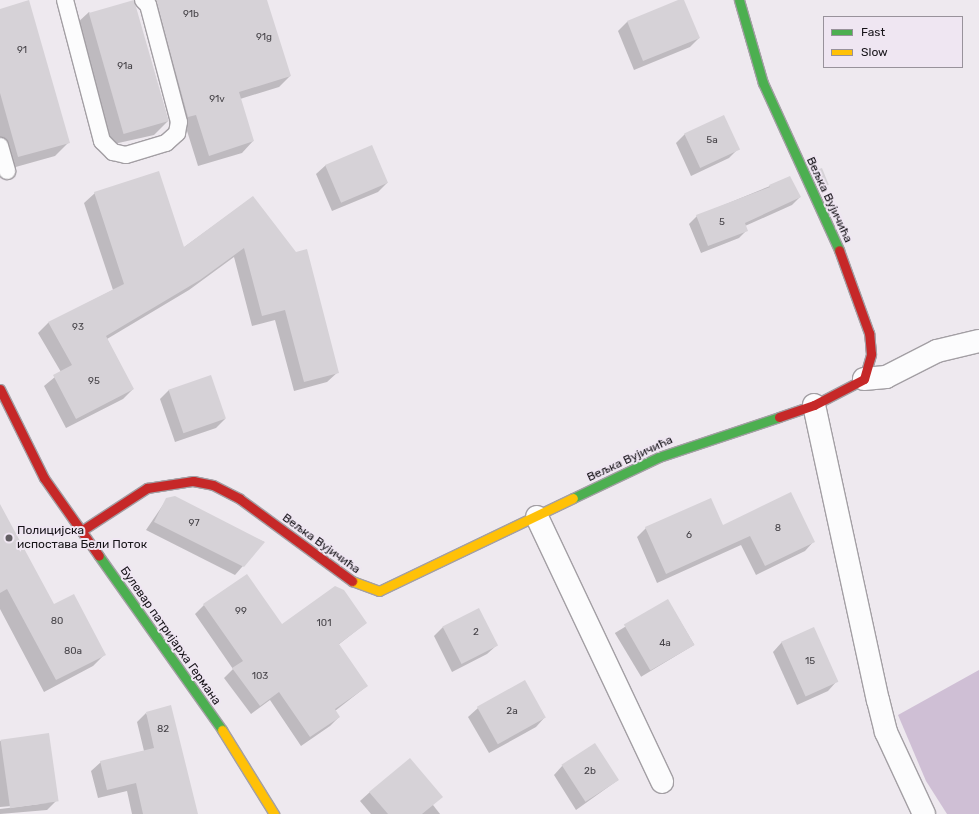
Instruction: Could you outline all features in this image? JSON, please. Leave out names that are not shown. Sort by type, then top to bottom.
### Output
[{"type":"street","name":"Вељка Вујичића","points":[[81,531],[147,488],[192,481],[213,486],[240,499],[336,572],[369,590],[379,591],[537,517],[659,457],[814,405],[864,379],[871,354],[869,333],[838,247],[762,83],[739,0]]},
{"type":"street","points":[[864,379],[886,377],[938,351],[979,341]]},
{"type":"street","name":"Булевар патријарха Германа","points":[[0,389],[44,478],[230,741],[274,814]]},
{"type":"street","points":[[814,405],[878,700],[908,784],[924,814]]},
{"type":"street","points":[[537,517],[662,782]]},
{"type":"lane","points":[[65,0],[102,141],[113,152],[126,155],[166,144],[177,133],[179,122],[148,5],[143,0]]},
{"type":"lane","points":[[0,146],[7,172]]},
{"type":"shaded area","points":[[979,670],[979,814],[947,814],[926,781],[898,715]]},
{"type":"building","points":[[29,0],[70,143],[18,157],[0,93],[0,9]]},
{"type":"building","points":[[134,0],[169,121],[124,134],[89,13]]},
{"type":"building","points":[[156,0],[267,0],[291,76],[239,92],[254,141],[209,156],[196,115],[188,117]]},
{"type":"building","points":[[678,0],[684,0],[700,38],[643,61],[627,21]]},
{"type":"building","points":[[724,115],[740,149],[700,168],[684,134]]},
{"type":"building","points":[[372,145],[388,183],[341,203],[325,165]]},
{"type":"building","points":[[822,168],[829,185],[824,187],[817,170]]},
{"type":"building","points":[[159,171],[184,247],[253,196],[296,252],[307,249],[339,373],[304,382],[285,310],[262,316],[244,248],[200,280],[106,336],[134,389],[76,419],[53,375],[72,365],[48,322],[124,284],[94,192]]},
{"type":"building","points":[[790,176],[801,197],[745,223],[748,231],[708,246],[696,215],[770,187],[769,185]]},
{"type":"building","points":[[211,375],[226,418],[183,433],[168,390]]},
{"type":"building","points":[[791,492],[815,542],[765,566],[750,536],[666,574],[645,527],[711,498],[723,525]]},
{"type":"building","points":[[175,496],[265,542],[244,567],[154,522],[166,498]]},
{"type":"building","points":[[0,504],[54,604],[74,594],[106,655],[56,680],[7,589],[0,593]]},
{"type":"building","points":[[247,574],[282,624],[335,586],[344,590],[367,623],[339,644],[368,686],[335,709],[340,717],[310,737],[279,692],[260,706],[232,668],[243,661],[203,604]]},
{"type":"building","points":[[668,599],[694,645],[650,670],[624,624]]},
{"type":"building","points":[[479,608],[498,645],[462,664],[442,627]]},
{"type":"building","points":[[814,627],[838,682],[806,696],[781,642]]},
{"type":"building","points":[[525,680],[546,718],[498,744],[477,707]]},
{"type":"building","points":[[171,705],[198,814],[143,814],[136,783],[107,790],[100,761],[154,748],[146,712]]},
{"type":"building","points":[[49,733],[59,801],[10,808],[0,740]]},
{"type":"building","points":[[595,743],[619,780],[585,802],[561,765]]},
{"type":"building","points":[[410,758],[443,797],[422,814],[388,814],[369,792]]},
{"type":"traffic: fast","points":[[739,0],[763,83],[839,250]]},
{"type":"traffic: fast","points":[[573,498],[659,457],[779,417]]},
{"type":"traffic: fast","points":[[99,556],[222,730]]},
{"type":"traffic: slow","points":[[352,581],[379,591],[573,498]]},
{"type":"traffic: slow","points":[[222,730],[274,814]]},
{"type":"traffic: jam","points":[[779,417],[814,405],[864,379],[871,354],[869,333],[839,250]]},
{"type":"traffic: jam","points":[[0,389],[44,478],[99,556]]},
{"type":"traffic: jam","points":[[81,531],[147,488],[193,481],[213,485],[240,499],[352,581]]},
{"type":"place","name":"Полицијска испостава Бели Поток","points":[[9,538]]}]
